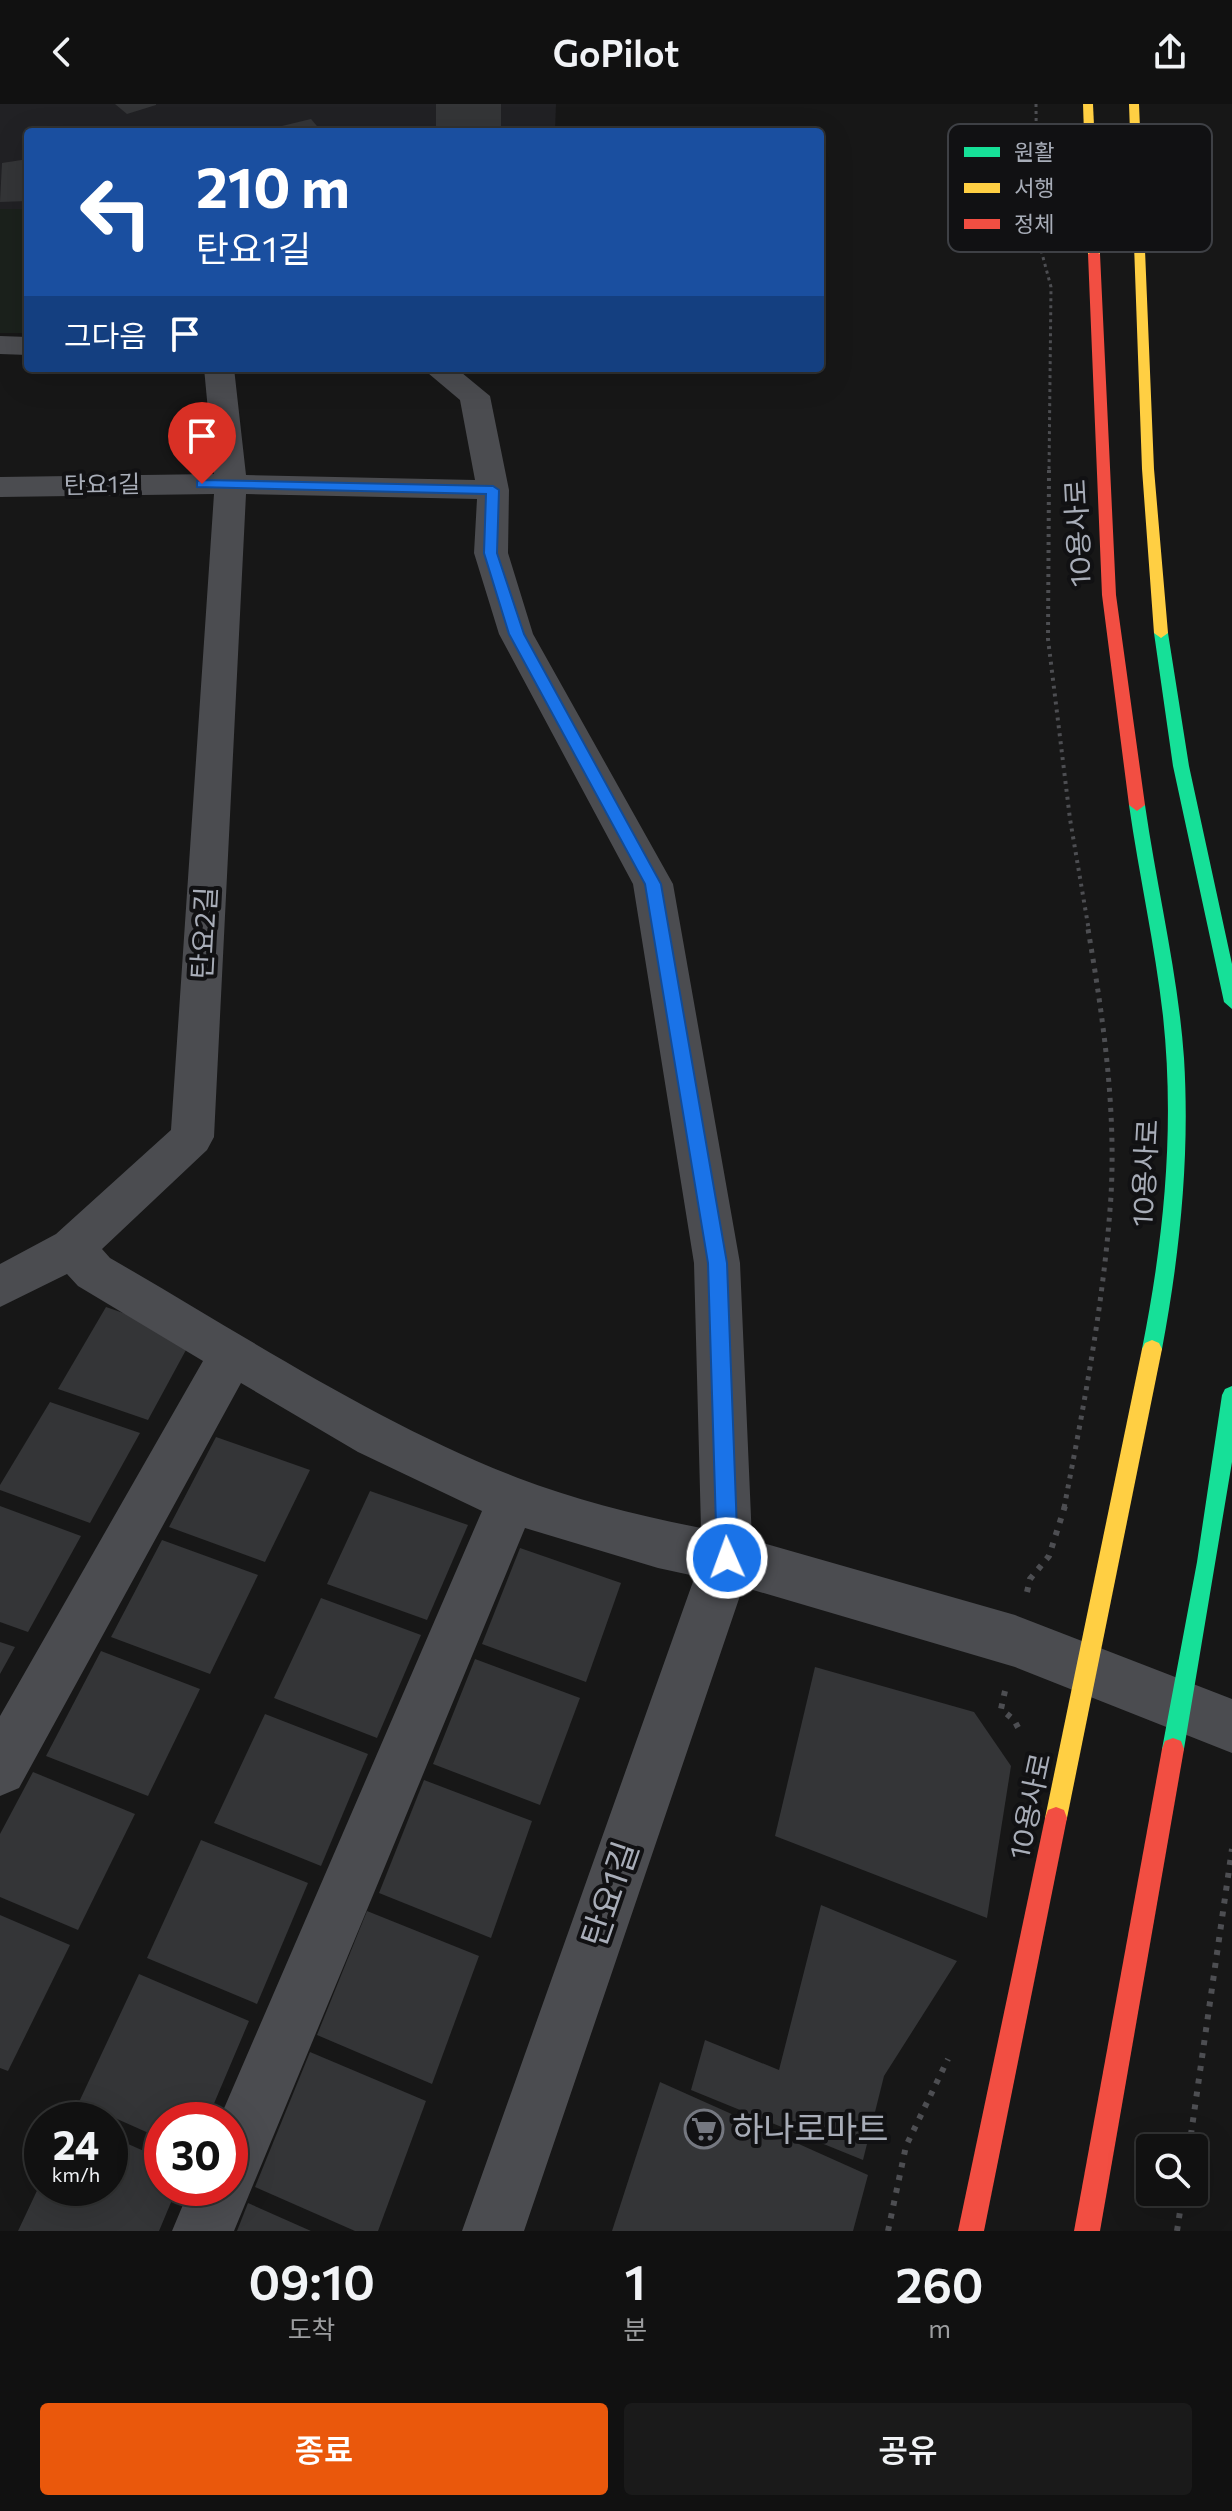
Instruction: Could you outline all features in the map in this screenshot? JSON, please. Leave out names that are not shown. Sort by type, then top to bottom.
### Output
[{"type":"street","name":"10용사로","points":[[1088,104],[1089,124]]},
{"type":"street","points":[[1134,104],[1135,124]]},
{"type":"street","name":"10용사로","points":[[971,2231],[1160,1312],[1173,1213],[1178,1117],[1171,1018],[1156,909],[1139,821],[1109,595],[1094,252]]},
{"type":"street","points":[[1140,252],[1153,558],[1165,672],[1190,819],[1232,1002]]},
{"type":"street","points":[[0,345],[24,346]]},
{"type":"street","name":"탄요2길","points":[[0,1287],[83,1260],[192,1137],[231,484],[219,372]]},
{"type":"street","name":"탄요1길","points":[[442,372],[475,396],[493,490],[491,553],[516,634],[653,884],[717,1263],[727,1558],[493,2231]]},
{"type":"street","name":"탄요1길","points":[[0,487],[231,484],[493,490]]},
{"type":"street","points":[[0,1319],[83,1260],[375,1436],[512,1500],[658,1544],[727,1558],[1015,1641],[1232,1726]]},
{"type":"street","points":[[0,1769],[233,1353]]},
{"type":"street","points":[[1087,2231],[1207,1562],[1232,1395]]},
{"type":"street","points":[[248,2124],[512,1500]]},
{"type":"street","points":[[203,2231],[213,2206]]},
{"type":"path","points":[[1036,104],[1036,124]]},
{"type":"path","points":[[1030,1579],[1049,1556],[1063,1515],[1094,1349],[1111,1194],[1109,1095],[1103,1018],[1070,819],[1048,639],[1051,287],[1042,252]]},
{"type":"path","points":[[1191,2134],[1232,1849]]},
{"type":"path","points":[[1177,2231],[1181,2206]]},
{"type":"shaded area","points":[[0,104],[556,104],[555,128],[24,128],[24,209],[0,209]]},
{"type":"shaded area","points":[[0,209],[24,209],[24,333],[0,333]]},
{"type":"building","points":[[115,104],[156,104],[156,105],[127,114]]},
{"type":"building","points":[[436,104],[501,104],[501,128],[436,128]]},
{"type":"building","points":[[311,119],[319,128],[274,128]]},
{"type":"building","points":[[24,160],[24,201],[0,202],[2,163]]},
{"type":"building","points":[[106,1307],[193,1337],[148,1420],[58,1389]]},
{"type":"building","points":[[50,1402],[140,1433],[90,1523],[0,1490],[0,1485]]},
{"type":"building","points":[[216,1437],[310,1470],[265,1562],[169,1527]]},
{"type":"building","points":[[370,1491],[468,1525],[427,1620],[327,1584]]},
{"type":"building","points":[[0,1506],[81,1536],[28,1632],[0,1622]]},
{"type":"building","points":[[162,1540],[258,1575],[210,1674],[111,1637]]},
{"type":"building","points":[[520,1548],[621,1583],[586,1682],[482,1644]]},
{"type":"building","points":[[321,1598],[421,1635],[377,1738],[274,1698]]},
{"type":"building","points":[[0,1642],[15,1647],[0,1674]]},
{"type":"building","points":[[101,1651],[200,1689],[148,1796],[46,1756]]},
{"type":"building","points":[[475,1659],[580,1698],[540,1805],[433,1764]]},
{"type":"building","points":[[815,1667],[974,1712],[1011,1766],[987,1918],[775,1836]]},
{"type":"building","points":[[265,1714],[368,1754],[321,1866],[214,1823]]},
{"type":"building","points":[[33,1772],[135,1814],[78,1930],[0,1897],[0,1834]]},
{"type":"building","points":[[424,1780],[532,1821],[491,1938],[379,1893]]},
{"type":"building","points":[[201,1840],[308,1883],[257,2004],[147,1958]]},
{"type":"building","points":[[821,1905],[957,1961],[884,2076],[863,2160],[691,2090],[705,2040],[779,2070]]},
{"type":"building","points":[[367,1911],[479,1956],[432,2084],[317,2035]]},
{"type":"building","points":[[0,1915],[70,1945],[8,2071],[0,2068]]},
{"type":"building","points":[[139,1974],[249,2021],[215,2102],[144,2102],[144,2131],[128,2124],[128,2102],[79,2102]]},
{"type":"building","points":[[310,2052],[426,2101],[378,2231],[355,2231],[255,2187]]},
{"type":"building","name":"하나로마트","points":[[660,2082],[868,2175],[853,2231],[612,2231]]},
{"type":"building","points":[[128,2144],[144,2151],[144,2206],[169,2206],[159,2231],[18,2231],[30,2206],[128,2206]]},
{"type":"building","points":[[248,2203],[311,2231],[237,2231]]},
{"type":"traffic: fast","points":[[1161,633],[1181,766],[1232,1002]]},
{"type":"traffic: fast","points":[[1137,805],[1171,1015],[1177,1099],[1172,1224],[1152,1349]]},
{"type":"traffic: fast","points":[[1173,1749],[1207,1562],[1232,1395]]},
{"type":"traffic: slow","points":[[1088,104],[1089,124]]},
{"type":"traffic: slow","points":[[1134,104],[1135,124]]},
{"type":"traffic: slow","points":[[1140,252],[1148,469],[1161,633]]},
{"type":"traffic: slow","points":[[1056,1818],[1152,1349]]},
{"type":"traffic: jam","points":[[1094,254],[1109,595],[1137,805]]},
{"type":"traffic: jam","points":[[1087,2231],[1173,1749]]},
{"type":"traffic: jam","points":[[971,2231],[1056,1818]]},
{"type":"place","name":"하나로마트","points":[[704,2129]]},
{"type":"route","points":[[202,484],[493,490],[491,553],[516,634],[653,884],[717,1263],[727,1558]]}]
